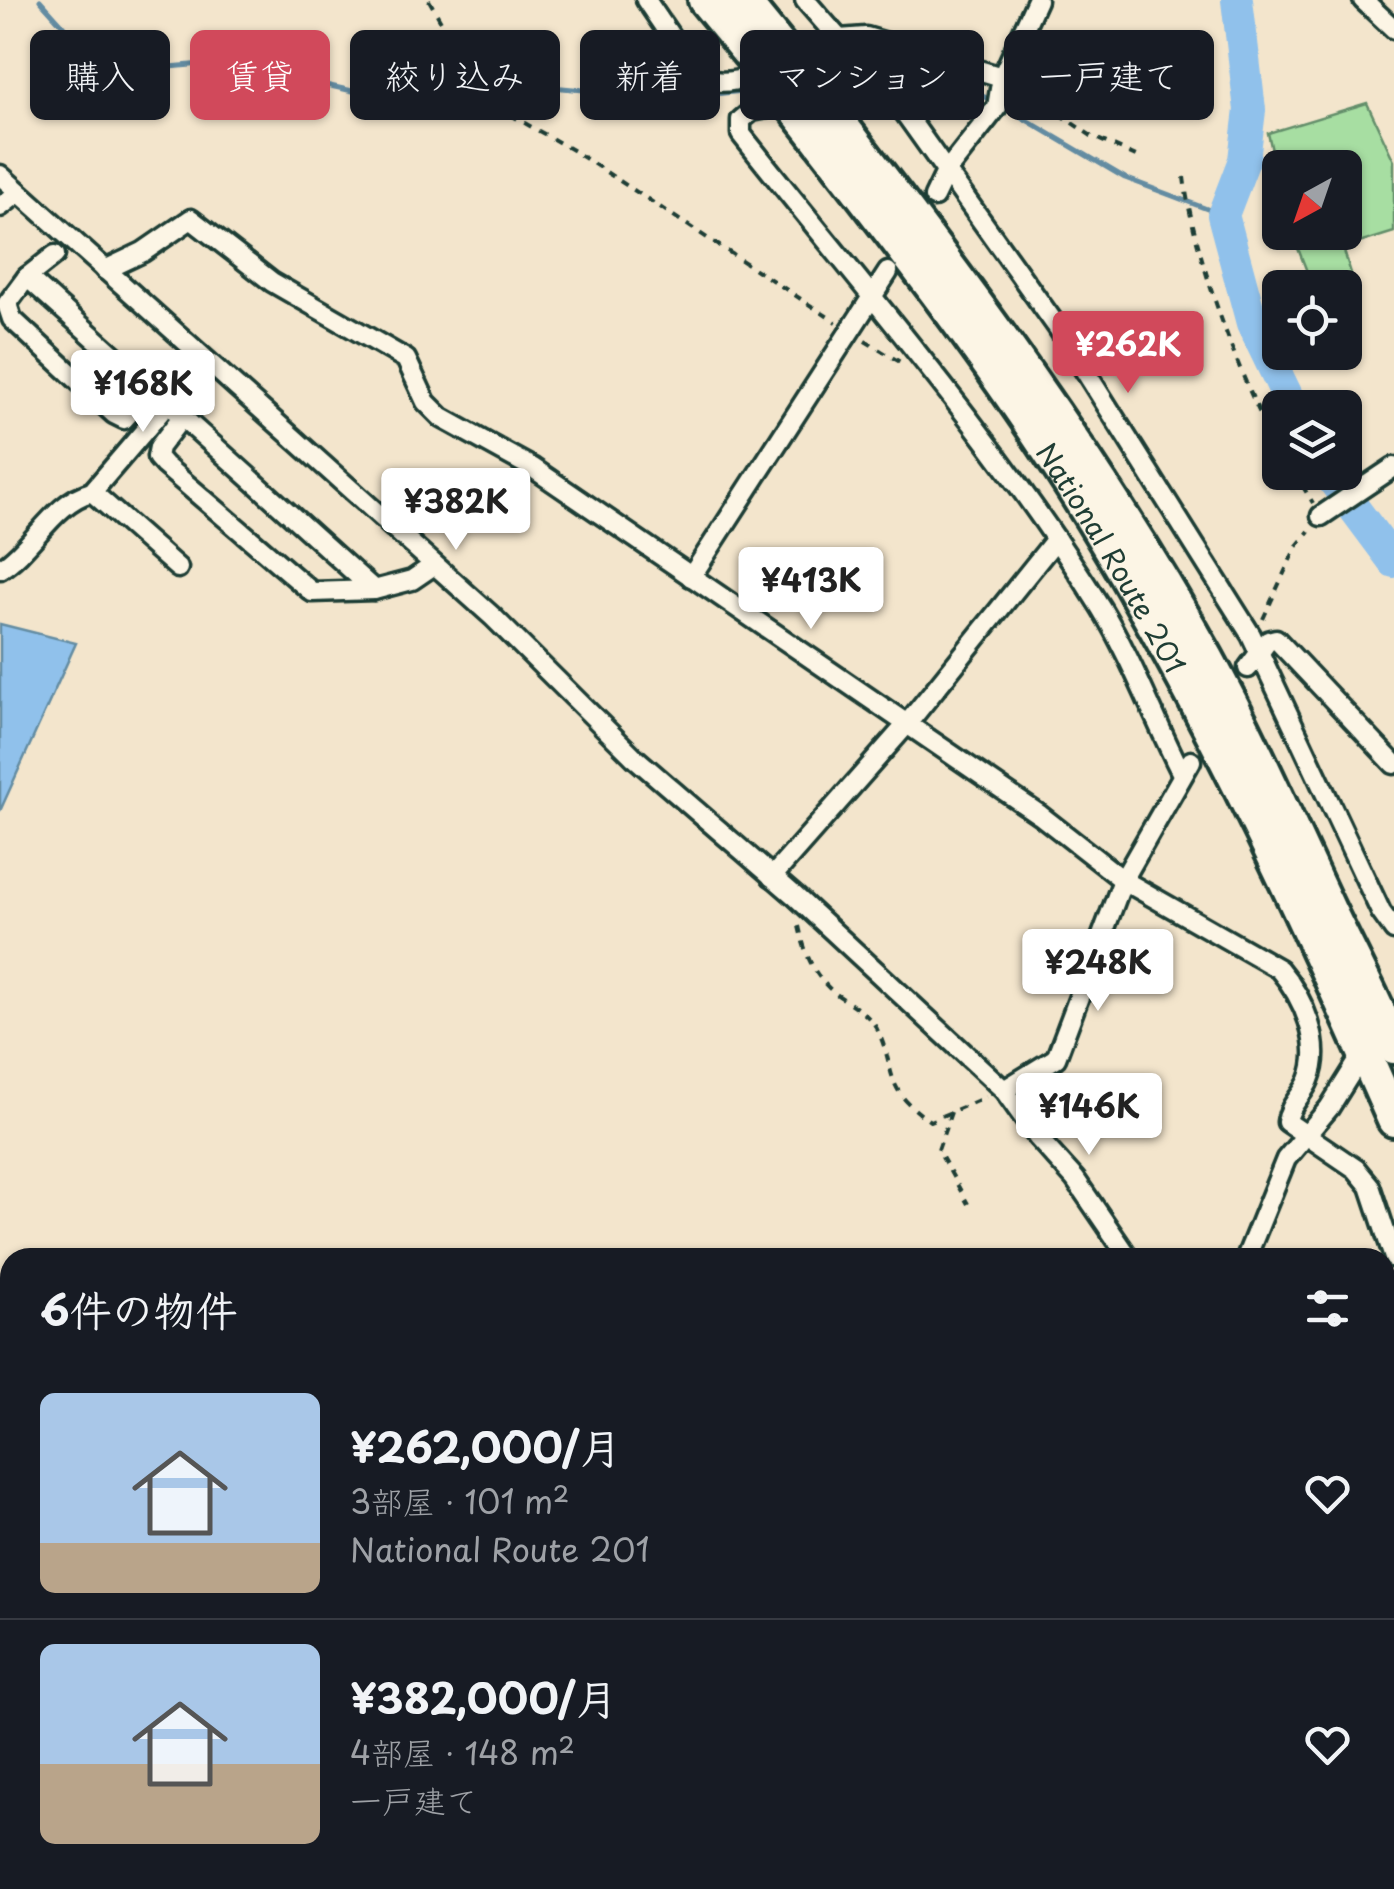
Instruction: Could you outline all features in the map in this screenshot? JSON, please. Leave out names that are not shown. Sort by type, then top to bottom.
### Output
[{"type":"highway","name":"National Route 201","points":[[705,0],[740,42]]},
{"type":"highway","name":"National Route 201","points":[[742,0],[766,30]]},
{"type":"highway","name":"National Route 201","points":[[819,120],[976,345],[1110,549],[1227,760],[1379,1049],[1394,1120]]},
{"type":"street","points":[[646,0],[694,71],[718,84],[740,79]]},
{"type":"street","points":[[805,0],[832,30]]},
{"type":"street","points":[[934,197],[946,172],[997,107],[1001,81],[1037,0]]},
{"type":"street","points":[[1363,0],[1394,29]]},
{"type":"street","points":[[984,75],[1001,81]]},
{"type":"street","points":[[1004,1090],[1056,1058],[1123,880],[1186,767],[1104,613],[1056,539],[969,418],[741,134],[741,120],[752,111],[857,90],[884,91],[1058,328],[1255,643],[1380,912],[1394,930]]},
{"type":"street","points":[[0,175],[493,617],[634,757],[795,896],[1004,1090],[1038,1138],[1075,1178],[1122,1248]]},
{"type":"street","points":[[0,207],[18,193]]},
{"type":"street","points":[[105,270],[143,252],[190,218],[272,282],[406,359],[426,402],[442,418],[533,468],[1040,815],[1123,880],[1278,969],[1290,982],[1314,1038],[1309,1082],[1288,1113],[1287,1122],[1305,1138],[1333,1150],[1370,1186],[1391,1248]]},
{"type":"street","points":[[56,256],[28,277],[7,304],[7,312],[114,414],[124,419],[132,414],[152,389]]},
{"type":"street","points":[[691,577],[868,296],[888,272]]},
{"type":"street","points":[[28,277],[374,590]]},
{"type":"street","points":[[0,569],[16,560],[76,496],[92,492],[205,360]]},
{"type":"street","points":[[182,417],[159,446],[157,458],[312,592],[374,590],[412,580],[434,565]]},
{"type":"street","points":[[1321,516],[1394,467]]},
{"type":"street","points":[[92,492],[178,568]]},
{"type":"street","points":[[772,877],[907,724],[1056,539]]},
{"type":"street","points":[[1255,643],[1276,639],[1394,764]]},
{"type":"street","points":[[1248,668],[1255,643]]},
{"type":"street","points":[[1250,1248],[1286,1159],[1379,1049]]},
{"type":"path","points":[[429,0],[486,100],[574,151],[914,370]]},
{"type":"path","points":[[1001,81],[1093,137],[1144,160]]},
{"type":"path","points":[[1184,177],[1189,217],[1241,368],[1262,413]]},
{"type":"path","points":[[1255,643],[1296,548],[1321,516],[1305,490]]},
{"type":"path","points":[[795,896],[812,968],[830,988],[868,1017],[877,1030],[888,1074],[900,1095],[930,1121],[1004,1090]]},
{"type":"path","points":[[951,1112],[938,1150],[968,1204]]},
{"type":"green space","points":[[1367,103],[1394,161],[1394,232],[1362,242],[1362,150],[1272,150],[1268,133]]},
{"type":"green space","points":[[1299,250],[1344,250],[1350,270],[1306,270]]},
{"type":"water","points":[[0,624],[76,643],[0,811]]},
{"type":"waterway","points":[[40,0],[84,49],[117,72],[223,62],[366,94],[497,82],[638,95],[696,96],[740,91]]},
{"type":"waterway","points":[[1237,0],[1250,110],[1244,160],[1223,215],[1252,323],[1284,390]]},
{"type":"waterway","points":[[984,97],[991,100]]},
{"type":"waterway","points":[[1001,105],[1125,178],[1223,215]]},
{"type":"waterway","points":[[1340,490],[1394,562]]}]
